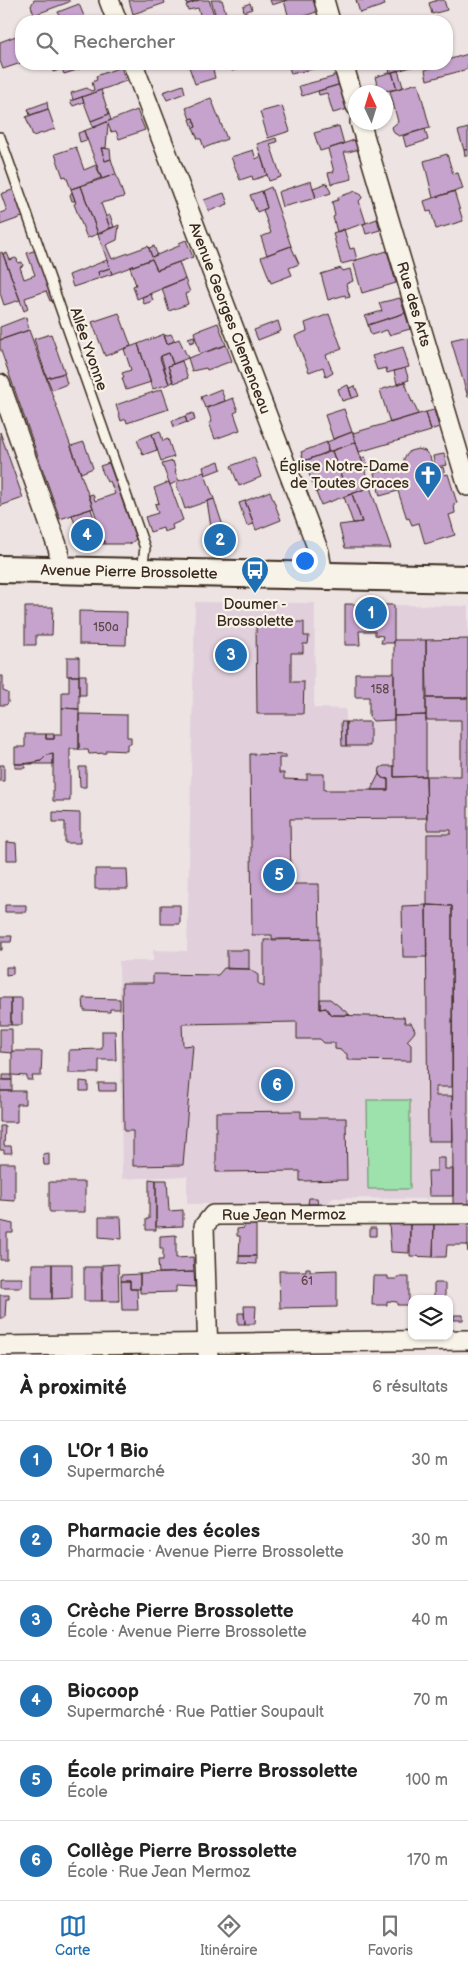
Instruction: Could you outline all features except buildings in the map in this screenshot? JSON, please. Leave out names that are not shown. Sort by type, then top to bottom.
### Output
[{"type":"main road","name":"Avenue Pierre Brossolette","points":[[0,569],[468,579]]},
{"type":"street","points":[[109,0],[115,15]]},
{"type":"street","points":[[324,0],[328,15]]},
{"type":"street","name":"Avenue Georges Clemenceau","points":[[135,70],[319,552],[323,575]]},
{"type":"street","points":[[345,70],[350,85]]},
{"type":"street","name":"Rue des Arts","points":[[362,130],[468,486]]},
{"type":"street","points":[[0,384],[59,551],[59,570]]},
{"type":"street","name":"Rue Jean Mermoz","points":[[207,1349],[204,1226],[213,1214],[468,1214]]},
{"type":"street","points":[[0,1346],[207,1349],[468,1340]]},
{"type":"lane","name":"Allée Yvonne","points":[[0,137],[145,548],[142,571]]},
{"type":"shaded area","points":[[195,602],[315,603],[314,708],[346,709],[346,722],[394,720],[394,605],[468,606],[468,1205],[453,1196],[429,1196],[428,1199],[333,1198],[327,1204],[187,1204],[187,1176],[122,1179],[119,961],[153,961],[153,950],[187,951]]},
{"type":"green space","points":[[367,1100],[410,1100],[410,1189],[368,1189]]},
{"type":"place","name":"Église Notre-Dame de Toutes Graces","points":[[428,499]]},
{"type":"place","name":"Biocoop","points":[[87,535]]},
{"type":"place","name":"Pharmacie des écoles","points":[[220,540]]},
{"type":"place","name":"Doumer - Brossolette","points":[[255,594]]},
{"type":"place","name":"L'Or 1 Bio","points":[[371,613]]},
{"type":"place","name":"Crèche Pierre Brossolette","points":[[231,655]]},
{"type":"place","name":"École primaire Pierre Brossolette","points":[[279,875]]},
{"type":"place","name":"Collège Pierre Brossolette","points":[[277,1085]]}]
